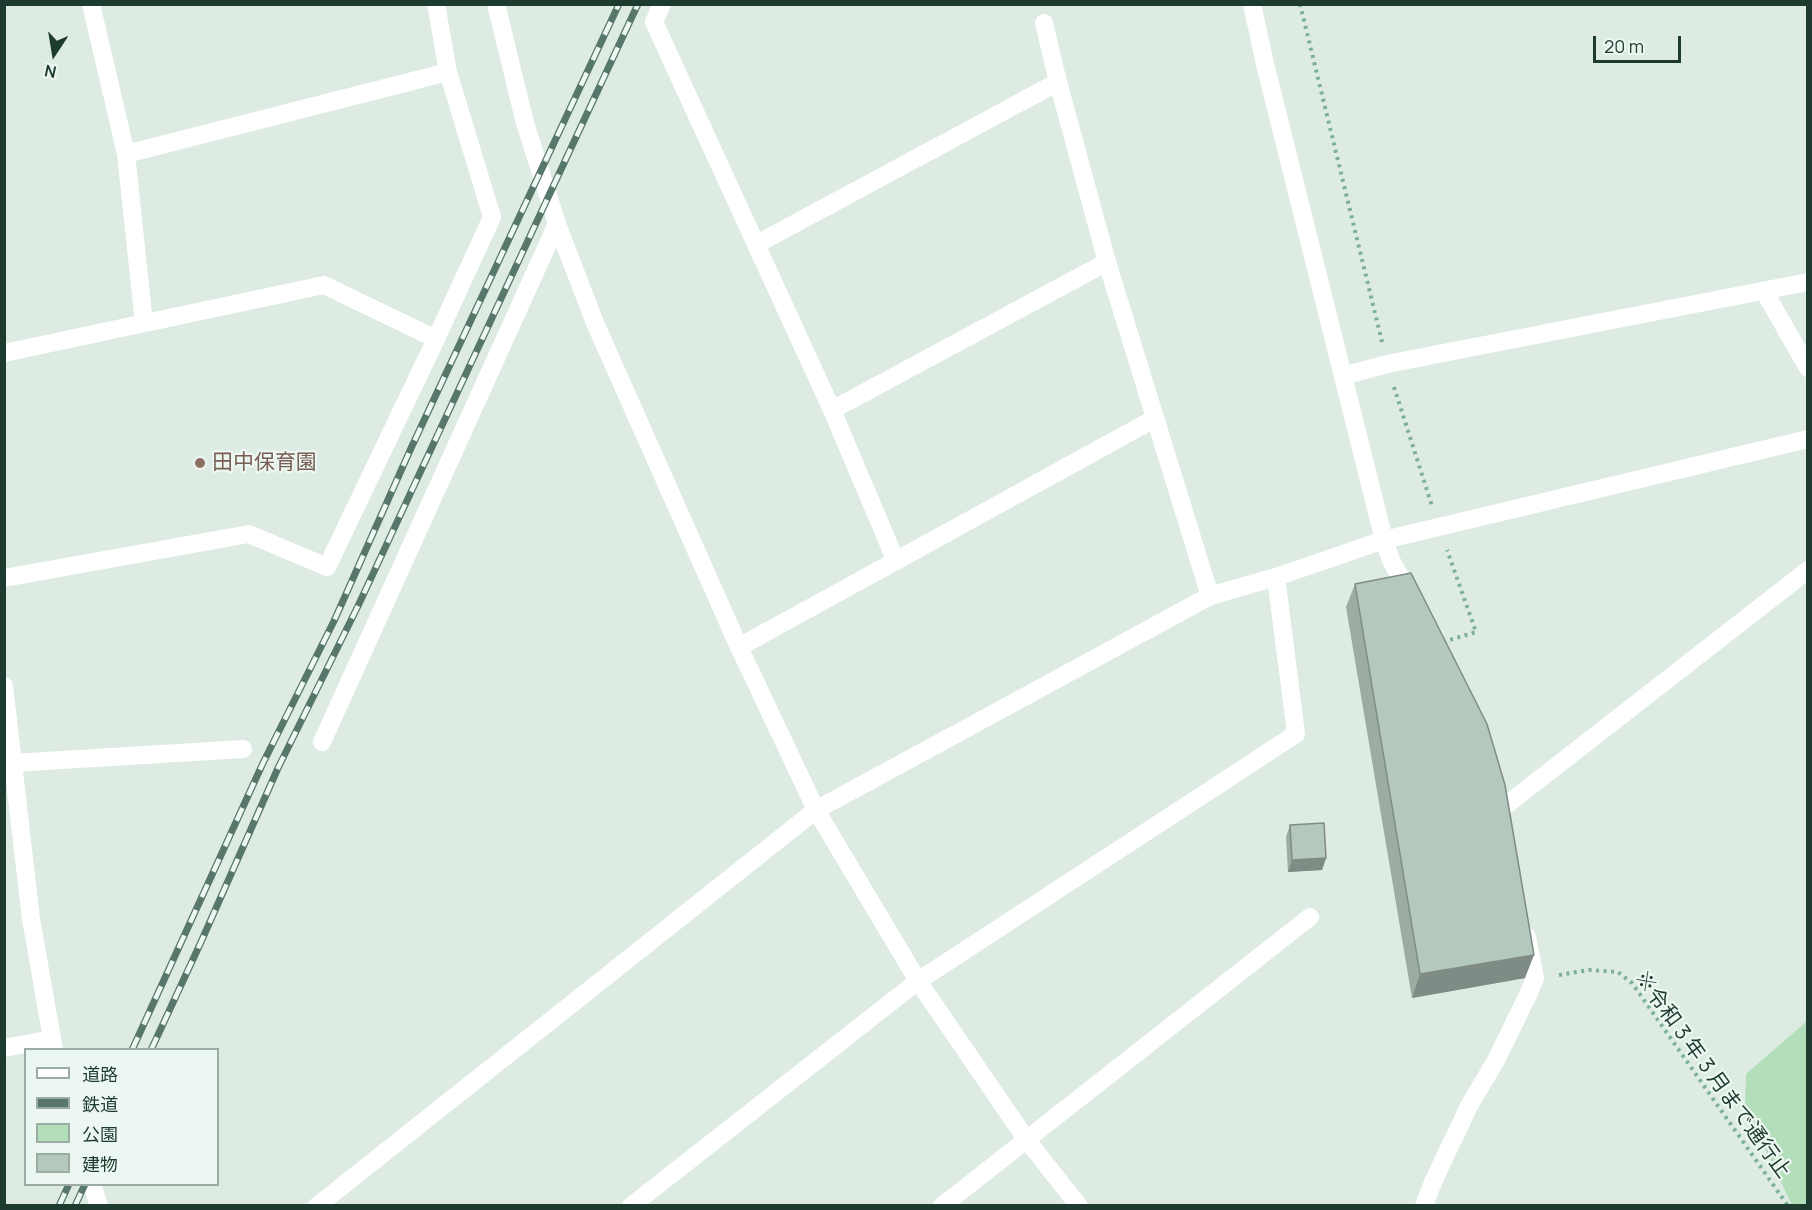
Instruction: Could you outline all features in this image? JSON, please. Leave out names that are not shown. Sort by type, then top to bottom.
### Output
[{"type":"street","points":[[91,4],[126,154],[144,323]]},
{"type":"street","points":[[4,578],[249,534],[327,567],[492,217],[448,72],[436,4]]},
{"type":"street","points":[[496,4],[500,29],[525,123],[557,224],[595,323],[739,647],[816,810],[918,981],[1026,1139],[1079,1206]]},
{"type":"street","points":[[662,4],[654,22],[832,410],[895,559]]},
{"type":"street","points":[[1252,4],[1384,540],[1391,560],[1416,607]]},
{"type":"street","points":[[1044,23],[1107,262],[1210,596]]},
{"type":"street","points":[[126,154],[448,72]]},
{"type":"street","points":[[757,244],[1058,82]]},
{"type":"street","points":[[322,742],[557,224]]},
{"type":"street","points":[[832,410],[1107,262]]},
{"type":"street","points":[[1342,376],[1387,364],[1808,282]]},
{"type":"street","points":[[4,353],[324,285],[436,339]]},
{"type":"street","points":[[1764,291],[1808,368]]},
{"type":"street","points":[[739,647],[895,559],[1154,419]]},
{"type":"street","points":[[317,1206],[816,810],[1210,596],[1276,577],[1384,540],[1808,439]]},
{"type":"street","points":[[1505,806],[1808,570]]},
{"type":"street","points":[[631,1206],[918,981],[1296,734],[1276,577]]},
{"type":"street","points":[[4,686],[31,919],[53,1044],[4,1048]]},
{"type":"street","points":[[13,763],[243,749]]},
{"type":"street","points":[[1499,783],[1508,826]]},
{"type":"street","points":[[1424,1206],[1469,1106],[1495,1062],[1535,978],[1524,915]]},
{"type":"street","points":[[942,1206],[1310,917]]},
{"type":"street","points":[[92,1186],[99,1206]]},
{"type":"path","name":"※令和 3 年 3 月まで通行止","points":[[1535,978],[1589,970],[1618,972],[1632,983],[1788,1206]]},
{"type":"green space","points":[[1807,1021],[1807,1205],[1792,1205],[1745,1107],[1746,1074]]},
{"type":"building","points":[[1411,573],[1487,724],[1505,785],[1534,955],[1420,974],[1355,584]]},
{"type":"building","points":[[1324,823],[1326,858],[1292,860],[1290,825]]},
{"type":"railway","points":[[133,1048],[263,763],[334,621],[412,446],[619,4]]},
{"type":"railway","points":[[152,1048],[278,768],[358,606],[638,4]]},
{"type":"railway","points":[[59,1206],[68,1186]]},
{"type":"railway","points":[[75,1206],[84,1186]]},
{"type":"place","name":"田中保育園","points":[[200,463]]}]
